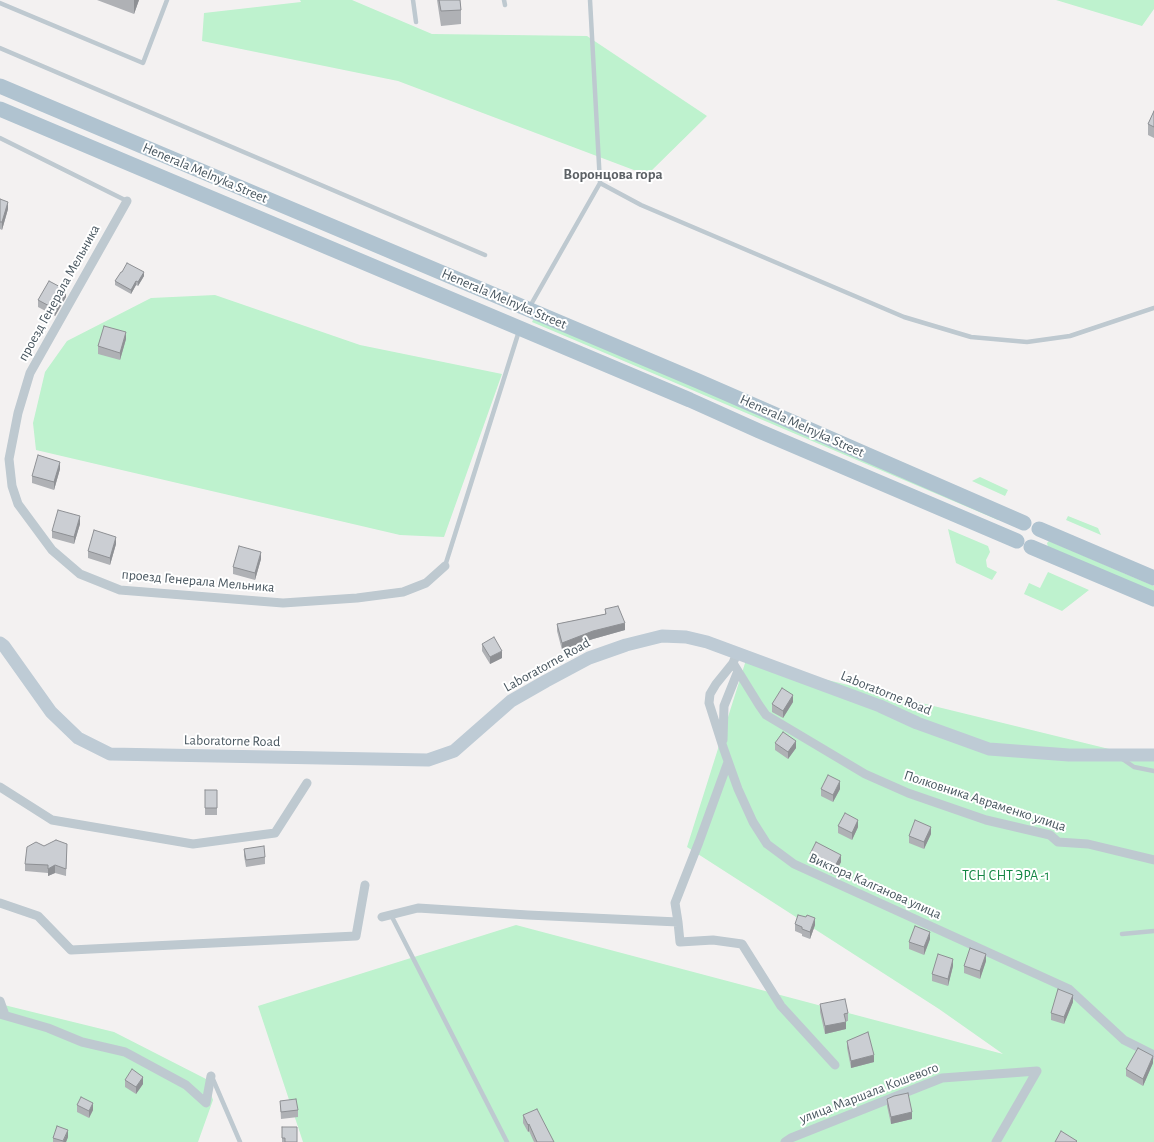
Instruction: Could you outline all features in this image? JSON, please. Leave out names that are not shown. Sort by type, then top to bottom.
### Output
[{"type":"main road","name":"Henerala Melnyka Street","points":[[0,86],[783,417],[1024,523]]},
{"type":"main road","name":"Henerala Melnyka Street","points":[[0,109],[690,400],[1017,541]]},
{"type":"main road","points":[[520,328],[528,309]]},
{"type":"main road","points":[[998,533],[1005,532],[1010,528],[1011,522],[1007,515]]},
{"type":"main road","points":[[1039,529],[1154,578]]},
{"type":"main road","points":[[1048,554],[1046,543],[1048,539],[1055,536]]},
{"type":"main road","points":[[1031,547],[1154,599]]},
{"type":"main road","name":"Laboratorne Road","points":[[0,643],[4,646],[51,712],[78,738],[110,754],[428,760],[454,751],[511,702],[589,658],[626,645],[662,636],[686,637],[707,642],[735,658],[880,706],[917,723],[989,749],[1069,755],[1154,755]]},
{"type":"street","name":"проезд Генерала Мельника","points":[[127,201],[30,373],[18,412],[9,459],[12,486],[18,504],[52,550],[80,574],[120,590],[283,603],[357,598],[403,592],[426,583],[445,566]]},
{"type":"street","name":"Полковника Авраменко улица","points":[[735,658],[738,671],[766,715],[865,774],[908,793],[986,820],[1050,835],[1058,842],[1088,844],[1154,860]]},
{"type":"street","name":"Виктора Калганова улица","points":[[735,658],[710,694],[709,703],[738,789],[756,827],[767,844],[794,864],[1069,989],[1124,1040],[1154,1055]]},
{"type":"street","points":[[723,747],[724,706],[738,671]]},
{"type":"street","points":[[728,762],[675,903],[680,942],[713,940],[742,944],[781,1006],[835,1065]]},
{"type":"street","points":[[0,787],[52,820],[193,844],[275,833],[307,783]]},
{"type":"street","points":[[0,903],[38,916],[71,950],[356,936],[365,885]]},
{"type":"street","points":[[382,917],[418,908],[678,922]]},
{"type":"street","points":[[0,1001],[2,1014],[48,1028],[82,1042],[125,1052],[186,1085],[206,1103],[211,1076]]},
{"type":"street","name":"улица Маршала Кошевого","points":[[785,1142],[791,1138],[942,1078],[1037,1071],[996,1142]]},
{"type":"lane","points":[[0,3],[143,63],[167,0]]},
{"type":"lane","points":[[413,0],[416,22]]},
{"type":"lane","points":[[528,309],[600,184],[590,0]]},
{"type":"lane","points":[[0,48],[485,255]]},
{"type":"lane","points":[[0,138],[127,201]]},
{"type":"lane","points":[[600,184],[641,205],[904,317],[971,337],[1027,342],[1070,336],[1154,308]]},
{"type":"lane","points":[[445,566],[520,328]]},
{"type":"lane","points":[[1116,755],[1134,767],[1154,771]]},
{"type":"lane","points":[[391,915],[507,1142]]},
{"type":"lane","points":[[1122,934],[1154,931]]},
{"type":"lane","points":[[211,1076],[240,1142]]},
{"type":"green space","points":[[300,0],[352,0],[432,34],[587,36],[707,116],[647,175],[398,81],[202,41],[204,13],[301,2]]},
{"type":"green space","points":[[1056,0],[1154,0],[1154,9],[1142,26]]},
{"type":"green space","points":[[215,295],[360,345],[502,374],[444,537],[400,535],[36,450],[33,423],[45,372],[67,341],[151,298]]},
{"type":"green space","points":[[535,316],[1000,514],[998,520],[532,322]]},
{"type":"green space","points":[[980,477],[1008,490],[1005,496],[972,481]]},
{"type":"green space","points":[[1068,516],[1098,528],[1101,535],[1066,520]]},
{"type":"green space","points":[[948,529],[988,546],[990,552],[986,560],[987,567],[997,572],[992,580],[956,563]]},
{"type":"green space","points":[[1049,541],[1154,586],[1154,592],[1048,547],[1047,543]]},
{"type":"green space","points":[[1048,572],[1089,590],[1062,611],[1024,594],[1029,583],[1040,588]]},
{"type":"green space","name":"ТСН СНТ ЭРА -1","points":[[746,660],[1154,760],[1154,1142],[303,1142],[258,1006],[516,925],[1003,1054],[939,1009],[687,847]]},
{"type":"green space","points":[[0,1004],[114,1032],[206,1079],[213,1100],[198,1142],[0,1142]]},
{"type":"building","points":[[439,0],[460,0],[461,10],[441,11]]},
{"type":"building","points":[[1154,111],[1154,127],[1148,124]]},
{"type":"building","points":[[0,199],[8,202],[2,222],[0,222]]},
{"type":"building","points":[[127,263],[144,272],[138,282],[136,281],[131,290],[115,281]]},
{"type":"building","points":[[49,281],[66,290],[55,309],[38,300]]},
{"type":"building","points":[[104,326],[126,332],[120,353],[98,346]]},
{"type":"building","points":[[38,455],[60,462],[54,482],[32,476]]},
{"type":"building","points":[[58,510],[80,516],[74,537],[52,531]]},
{"type":"building","points":[[94,530],[116,537],[110,558],[88,551]]},
{"type":"building","points":[[239,546],[261,552],[255,573],[233,567]]},
{"type":"building","points":[[618,606],[625,623],[593,631],[562,643],[557,624],[606,614],[605,609]]},
{"type":"building","points":[[494,637],[502,651],[490,657],[482,644]]},
{"type":"building","points":[[782,688],[793,695],[783,711],[772,704]]},
{"type":"building","points":[[783,732],[796,741],[788,752],[775,743]]},
{"type":"building","points":[[828,775],[840,781],[833,795],[821,789]]},
{"type":"building","points":[[205,790],[217,790],[217,808],[205,808]]},
{"type":"building","points":[[845,813],[858,820],[852,833],[838,826]]},
{"type":"building","points":[[915,820],[931,827],[924,842],[909,836]]},
{"type":"building","points":[[56,840],[67,844],[66,869],[55,865],[48,869],[48,865],[25,864],[27,847],[36,842],[44,846]]},
{"type":"building","points":[[816,842],[841,855],[834,868],[810,854]]},
{"type":"building","points":[[264,846],[265,857],[246,860],[244,849]]},
{"type":"building","points":[[798,915],[806,917],[807,915],[815,918],[810,932],[795,924]]},
{"type":"building","points":[[915,926],[930,932],[924,947],[909,942]]},
{"type":"building","points":[[970,948],[986,954],[980,971],[964,966]]},
{"type":"building","points":[[938,954],[953,959],[948,979],[932,974]]},
{"type":"building","points":[[1058,989],[1073,995],[1064,1017],[1051,1013]]},
{"type":"building","points":[[845,999],[848,1013],[844,1014],[846,1022],[825,1026],[820,1004]]},
{"type":"building","points":[[868,1032],[874,1055],[851,1061],[847,1041]]},
{"type":"building","points":[[1138,1048],[1153,1056],[1143,1079],[1126,1069]]},
{"type":"building","points":[[132,1069],[143,1077],[136,1087],[125,1080]]},
{"type":"building","points":[[908,1093],[912,1112],[891,1117],[887,1099]]},
{"type":"building","points":[[81,1097],[93,1103],[89,1111],[77,1105]]},
{"type":"building","points":[[296,1099],[298,1110],[281,1112],[280,1101]]},
{"type":"building","points":[[537,1109],[554,1142],[537,1142],[529,1124],[528,1125],[523,1115]]},
{"type":"building","points":[[57,1126],[68,1130],[63,1141],[53,1138]]},
{"type":"building","points":[[282,1127],[297,1127],[297,1142],[285,1142],[285,1138],[282,1138]]},
{"type":"building","points":[[1061,1131],[1077,1141],[1055,1142]]},
{"type":"district","name":"Воронцова гора","points":[[613,174]]}]
